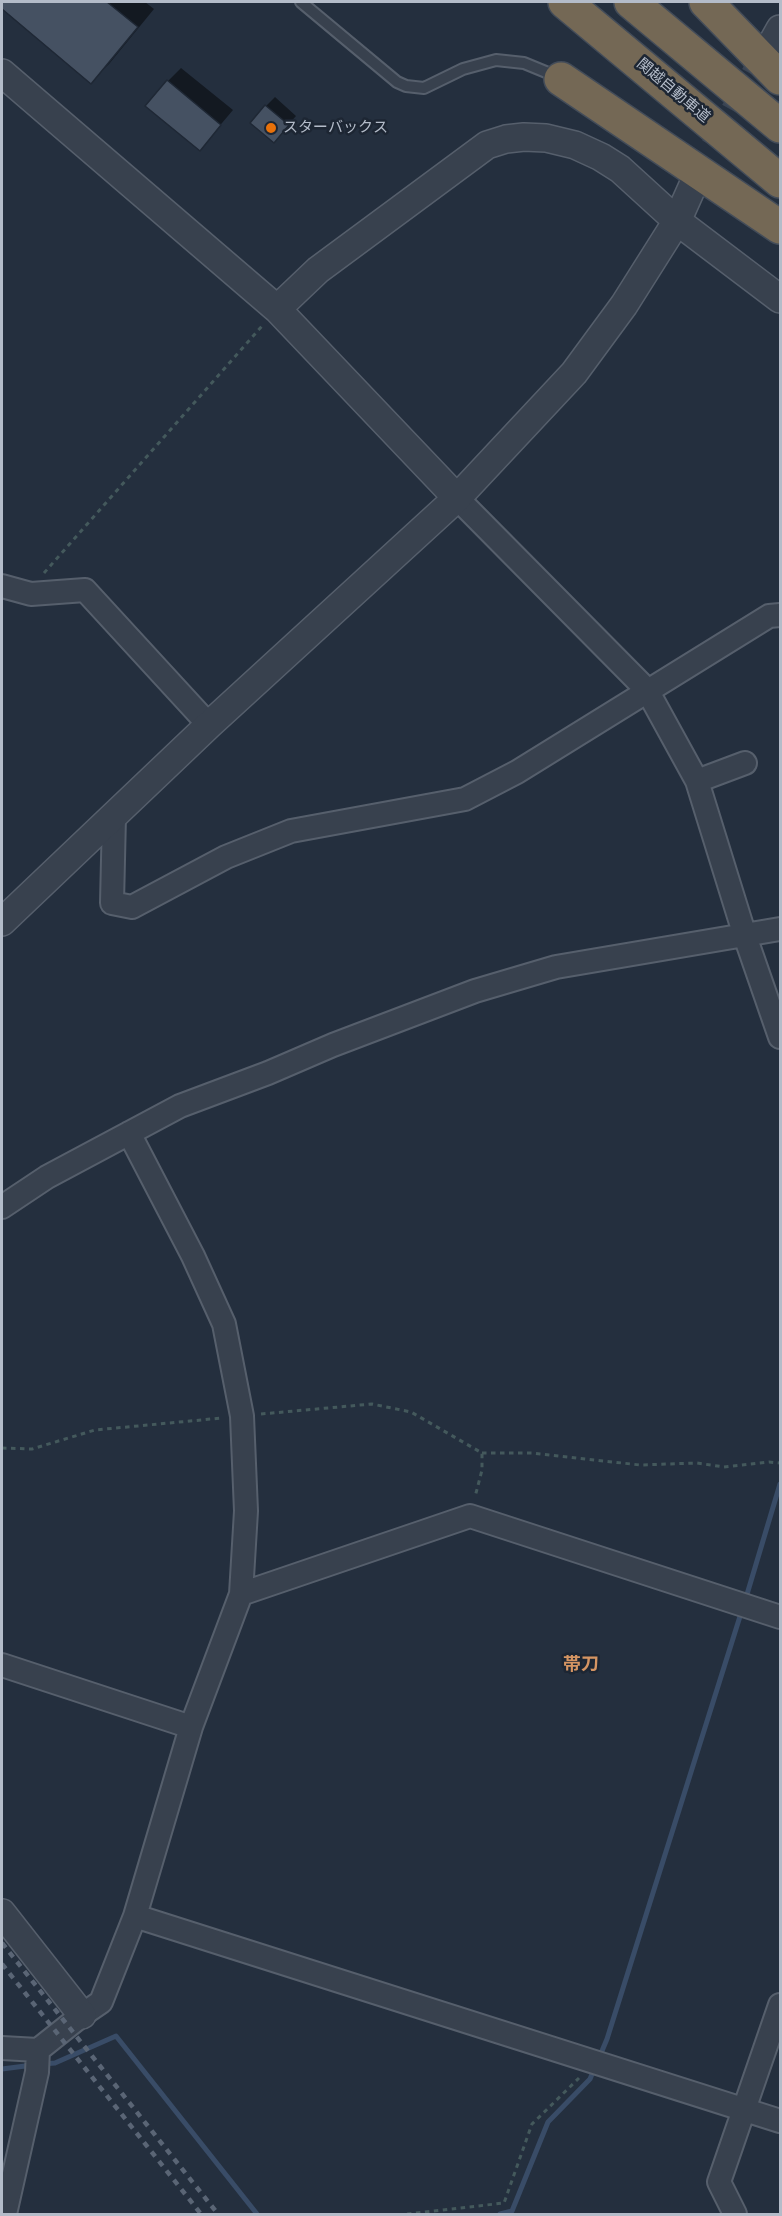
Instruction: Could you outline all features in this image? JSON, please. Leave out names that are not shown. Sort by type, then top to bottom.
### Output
[{"type":"highway","name":"関越自動車道","points":[[565,2],[780,181]]},
{"type":"highway","points":[[631,2],[780,126]]},
{"type":"highway","points":[[706,2],[780,78]]},
{"type":"highway","points":[[561,79],[780,227]]},
{"type":"street","points":[[2,73],[277,309],[457,498],[647,690],[697,781],[745,936],[780,1037]]},
{"type":"street","points":[[277,309],[318,270],[487,145],[524,136],[546,138],[575,145],[620,169],[677,221],[780,299]]},
{"type":"street","points":[[2,922],[209,725],[457,498],[574,373],[624,305],[677,221],[694,183]]},
{"type":"street","points":[[3,592],[31,594],[86,590],[209,725]]},
{"type":"street","points":[[114,816],[111,903],[132,906],[226,857],[291,831],[465,799],[517,772],[769,616],[780,615]]},
{"type":"street","points":[[697,781],[745,763]]},
{"type":"street","points":[[2,1207],[47,1177],[180,1106],[268,1074],[333,1045],[475,991],[556,968],[780,929]]},
{"type":"street","points":[[5,2214],[38,2060],[81,2015],[101,2002],[135,1916],[191,1727],[241,1594],[246,1511],[242,1416],[224,1324],[193,1256],[129,1133]]},
{"type":"street","points":[[241,1594],[470,1516],[780,1617]]},
{"type":"street","points":[[2,1665],[191,1727]]},
{"type":"street","points":[[2,1913],[81,2015]]},
{"type":"street","points":[[135,1916],[780,2121]]},
{"type":"street","points":[[735,2214],[719,2182],[780,2005]]},
{"type":"street","points":[[2,2048],[38,2060]]},
{"type":"lane","points":[[301,2],[398,82],[406,86],[424,88],[463,69],[496,60],[524,63],[561,79]]},
{"type":"path","points":[[31,594],[42,576],[277,309]]},
{"type":"path","points":[[2,1448],[32,1449],[95,1430],[372,1404],[411,1412],[482,1453],[532,1453],[640,1465],[697,1463],[724,1467],[780,1463]]},
{"type":"path","points":[[470,1516],[482,1470],[482,1453]]},
{"type":"path","points":[[407,2214],[504,2203],[532,2124],[582,2074],[588,2060]]},
{"type":"building","points":[[2,2],[107,2],[138,27],[91,84],[2,9]]},
{"type":"building","points":[[167,80],[221,125],[200,151],[145,106]]},
{"type":"building","points":[[265,105],[289,125],[274,143],[250,123]]},
{"type":"waterway","points":[[745,1601],[780,1484]]},
{"type":"waterway","points":[[599,2058],[607,2039],[742,1610]]},
{"type":"waterway","points":[[42,2064],[55,2063],[116,2036],[257,2214]]},
{"type":"waterway","points":[[2,2069],[33,2065]]},
{"type":"waterway","points":[[500,2214],[512,2211],[548,2122],[590,2079],[595,2067]]},
{"type":"tunnel","points":[[694,183],[771,45]]},
{"type":"railway","points":[[2,1943],[218,2214]]},
{"type":"railway","points":[[2,1964],[201,2214]]},
{"type":"place","name":"スターバックス","points":[[271,128]]},
{"type":"district","name":"帯刀","points":[[581,1665]]}]
